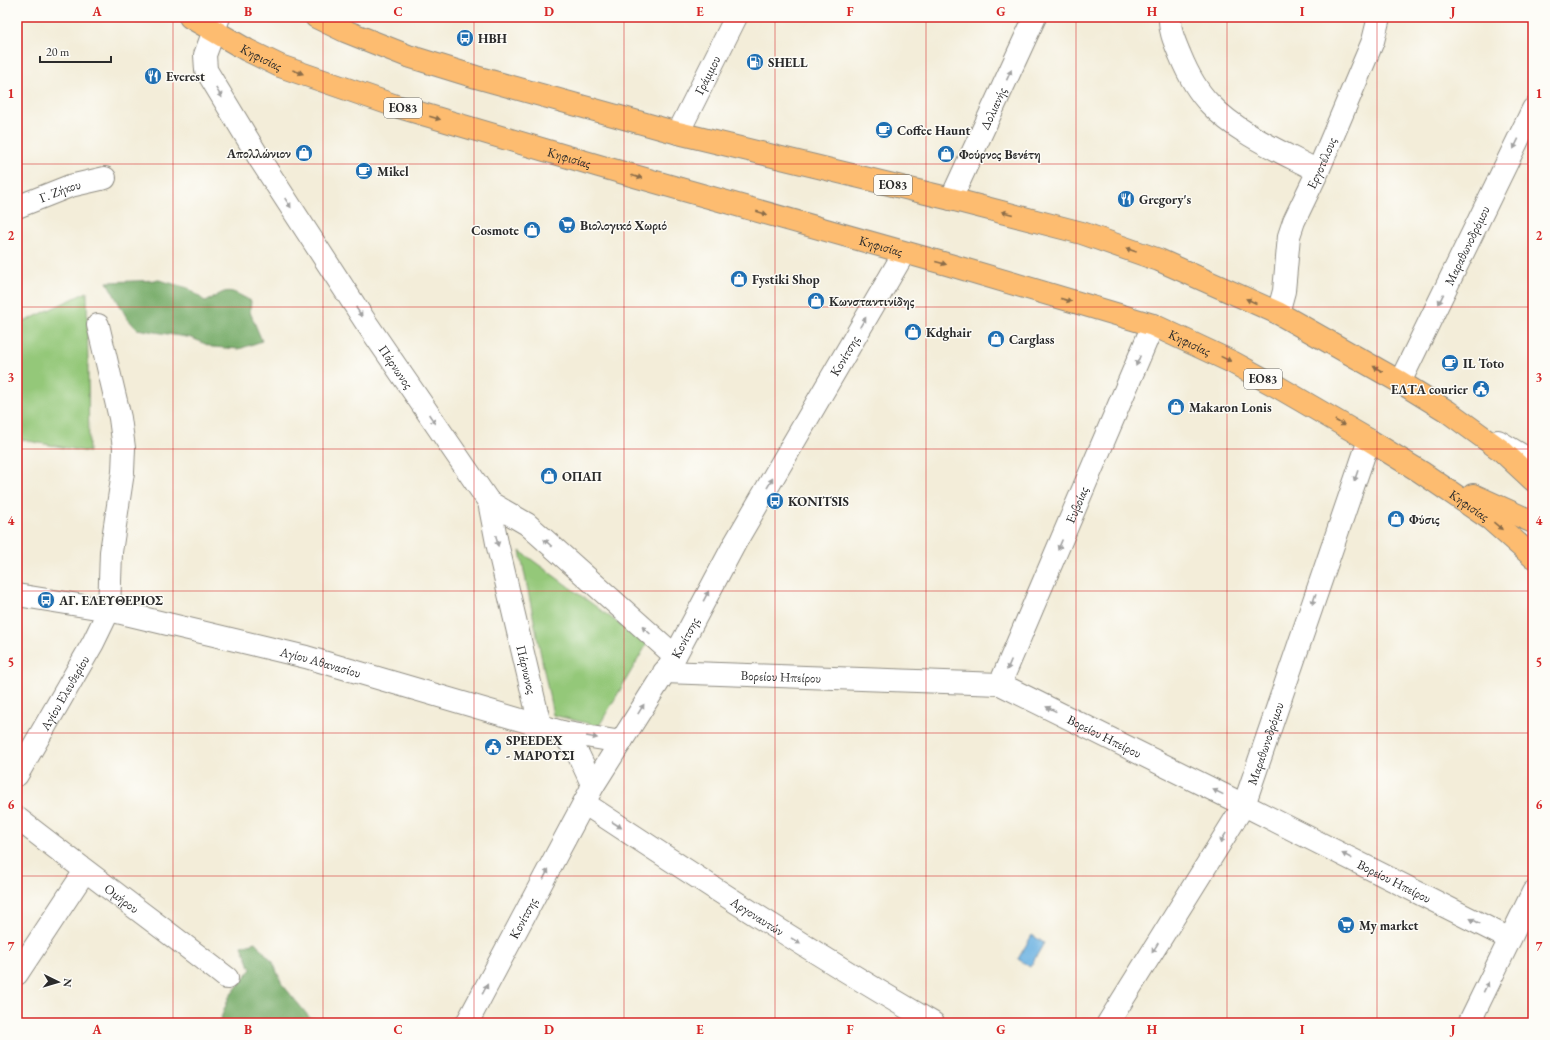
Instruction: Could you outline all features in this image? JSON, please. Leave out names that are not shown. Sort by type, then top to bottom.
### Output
[{"type":"main road","name":"Κηφισίας","points":[[190,17],[216,24],[247,50],[280,66],[399,107],[950,265],[1153,325],[1232,362],[1369,440],[1421,472],[1490,519],[1533,557]]},
{"type":"main road","name":"ΕΟ83","points":[[316,17],[345,31],[408,56],[476,77],[678,133],[951,199],[1082,233],[1159,260],[1278,313],[1400,382],[1447,411],[1502,451],[1533,480]]},
{"type":"main road","points":[[1421,472],[1533,522]]},
{"type":"street","name":"Γράμμου","points":[[678,133],[736,17]]},
{"type":"street","name":"Δολιανής","points":[[951,199],[1035,17]]},
{"type":"street","points":[[1170,17],[1172,33],[1181,58],[1191,78],[1209,103],[1224,118],[1266,144],[1318,171]]},
{"type":"street","name":"Εργοτέλους","points":[[1278,313],[1284,291],[1289,236],[1294,221],[1318,171],[1373,41],[1378,17]]},
{"type":"street","name":"Πάρνωνος","points":[[216,24],[205,62],[206,70],[216,88],[261,161],[365,321],[489,502],[497,543],[540,725]]},
{"type":"street","name":"Μαραθωνοδρόμου","points":[[1400,382],[1533,109]]},
{"type":"street","name":"Γ. Ζήκου","points":[[17,207],[70,186],[105,178]]},
{"type":"street","name":"Κονίτσης","points":[[467,1023],[588,795],[670,664],[735,543],[904,253]]},
{"type":"street","points":[[98,325],[120,418],[124,448],[123,472],[111,552],[109,610]]},
{"type":"street","name":"Ευβοίας","points":[[1000,684],[1153,325]]},
{"type":"street","points":[[1447,411],[1533,462]]},
{"type":"street","name":"Μαραθωνοδρόμου","points":[[1108,1023],[1244,805],[1369,440]]},
{"type":"street","points":[[489,502],[527,524],[670,664]]},
{"type":"street","name":"Αγίου Αθανασίου","points":[[17,595],[109,610],[306,657],[562,732],[621,742]]},
{"type":"street","name":"Αγίου Ελευθερίου","points":[[17,775],[93,643],[109,610]]},
{"type":"street","name":"Βορείου Ηπείρου","points":[[670,664],[1000,684],[1510,939]]},
{"type":"street","points":[[562,732],[579,756],[588,795]]},
{"type":"street","name":"Αργοναυτών","points":[[588,795],[732,901],[871,987],[933,1023]]},
{"type":"street","name":"Ομήρου","points":[[17,818],[227,978]]},
{"type":"street","points":[[17,974],[85,871]]},
{"type":"street","points":[[1470,1023],[1533,892]]},
{"type":"green space","points":[[159,280],[188,288],[206,302],[219,294],[228,291],[251,301],[250,312],[262,341],[239,349],[212,347],[192,338],[137,329],[127,318],[107,282]]},
{"type":"green space","points":[[87,292],[89,452],[17,439],[17,325]]},
{"type":"green space","points":[[520,551],[647,644],[599,726],[553,715]]},
{"type":"green space","points":[[255,942],[273,962],[282,984],[310,1018],[335,1021],[336,1023],[219,1023],[229,997],[251,969],[242,946]]},
{"type":"water","points":[[1032,935],[1044,943],[1030,967],[1018,959]]},
{"type":"place","name":"ΗΒΗ","points":[[465,38]]},
{"type":"place","name":"SHELL","points":[[755,62]]},
{"type":"place","name":"Everest","points":[[153,76]]},
{"type":"place","name":"Coffee Haunt","points":[[884,130]]},
{"type":"place","name":"Απολλώνιον","points":[[304,153]]},
{"type":"place","name":"Φούρνος Βενέτη","points":[[946,154]]},
{"type":"place","name":"Mikel","points":[[364,171]]},
{"type":"place","name":"Gregory's","points":[[1126,199]]},
{"type":"place","name":"Βιολογικό Χωριό","points":[[567,225]]},
{"type":"place","name":"Cosmote","points":[[532,230]]},
{"type":"place","name":"Fystiki Shop","points":[[739,279]]},
{"type":"place","name":"Κωνσταντινίδης","points":[[816,301]]},
{"type":"place","name":"Kdghair","points":[[913,332]]},
{"type":"place","name":"Carglass","points":[[996,339]]},
{"type":"place","name":"IL Toto","points":[[1450,363]]},
{"type":"place","name":"ΕΛΤΑ courier","points":[[1481,389]]},
{"type":"place","name":"Makaron Lonis","points":[[1176,407]]},
{"type":"place","name":"ΟΠΑΠ","points":[[549,476]]},
{"type":"place","name":"KONITSIS","points":[[775,501]]},
{"type":"place","name":"Φύσις","points":[[1396,519]]},
{"type":"place","name":"ΑΓ. ΕΛΕΥΘΕΡΙΟΣ","points":[[46,600]]},
{"type":"place","name":"SPEEDEX - ΜΑΡΟΥΣΙ","points":[[493,747]]},
{"type":"place","name":"My market","points":[[1346,925]]}]
